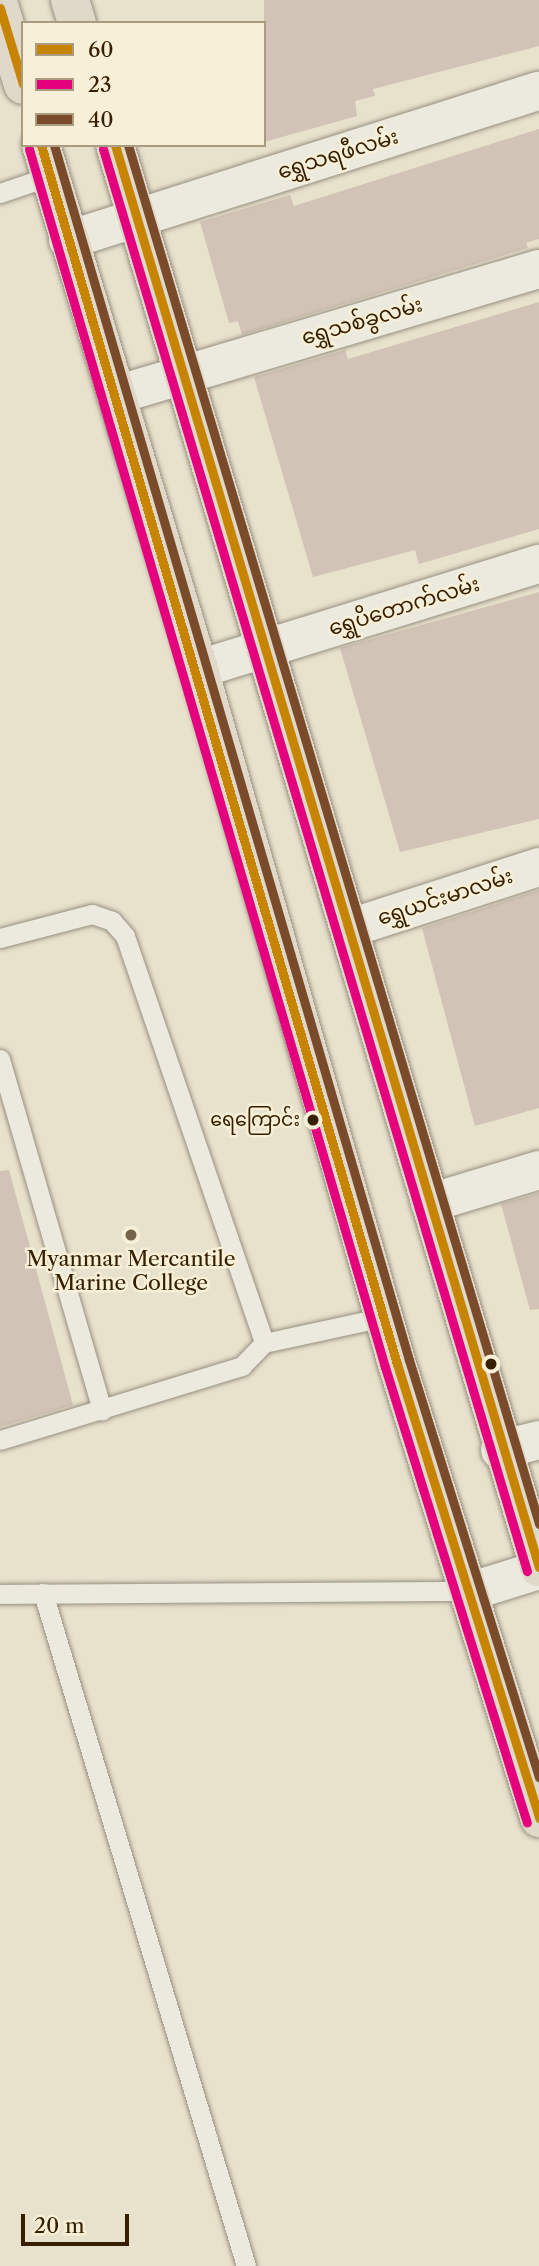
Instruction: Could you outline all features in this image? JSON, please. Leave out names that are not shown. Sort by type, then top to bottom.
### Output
[{"type":"main road","points":[[70,0],[76,21]]},
{"type":"main road","points":[[0,8],[21,78]]},
{"type":"main road","points":[[116,147],[268,648],[500,1450],[539,1569]]},
{"type":"main road","points":[[45,161],[199,669],[384,1317],[472,1591],[529,1744],[539,1818]]},
{"type":"street","name":"ရွှေသရဖီလမ်း","points":[[68,240],[539,91]]},
{"type":"street","name":"ရွှေသစ်ခွလမ်း","points":[[116,395],[539,269]]},
{"type":"street","name":"ရွှေပိတောက်လမ်း","points":[[199,669],[539,565]]},
{"type":"street","name":"ရွှေယင်းမာလမ်း","points":[[350,928],[539,867]]},
{"type":"street","points":[[430,1203],[539,1170]]},
{"type":"street","points":[[500,1450],[539,1440]]},
{"type":"street","points":[[472,1591],[539,1569]]},
{"type":"lane","points":[[0,193],[45,161]]},
{"type":"lane","points":[[0,938],[92,914],[112,921],[125,936],[264,1343]]},
{"type":"lane","points":[[0,1059],[102,1411]]},
{"type":"lane","points":[[0,1440],[242,1366],[264,1343],[384,1317]]},
{"type":"lane","points":[[0,1594],[472,1591]]},
{"type":"lane","points":[[43,1593],[246,2266]]},
{"type":"building","points":[[264,0],[539,0],[539,46],[373,89],[375,96],[355,101],[357,116],[266,141]]},
{"type":"building","points":[[539,129],[539,239],[526,243],[528,248],[242,335],[238,321],[229,323],[200,222],[290,195],[294,206]]},
{"type":"building","points":[[539,302],[539,529],[419,564],[415,550],[313,577],[254,377],[345,350],[348,359]]},
{"type":"building","points":[[539,592],[539,819],[400,852],[340,648]]},
{"type":"building","points":[[539,890],[539,1108],[475,1126],[422,928]]},
{"type":"building","points":[[9,1170],[73,1405],[0,1427],[0,1171]]},
{"type":"building","points":[[539,1193],[539,1309],[530,1310],[501,1204]]},
{"type":"transit line","name":"60","points":[[0,8],[21,77]]},
{"type":"transit line","name":"60","points":[[42,147],[397,1364],[539,1818]]},
{"type":"transit line","name":"40","points":[[55,147],[409,1360],[539,1777]]},
{"type":"transit line","name":"60","points":[[116,147],[539,1567]]},
{"type":"transit line","name":"40","points":[[129,147],[539,1524]]},
{"type":"transit line","name":"23","points":[[29,149],[385,1367],[527,1822]]},
{"type":"transit line","name":"23","points":[[103,149],[527,1571]]},
{"type":"place","name":"ရေကြောင်း","points":[[313,1120]]},
{"type":"place","name":"Myanmar Mercantile Marine College","points":[[131,1235]]}]
